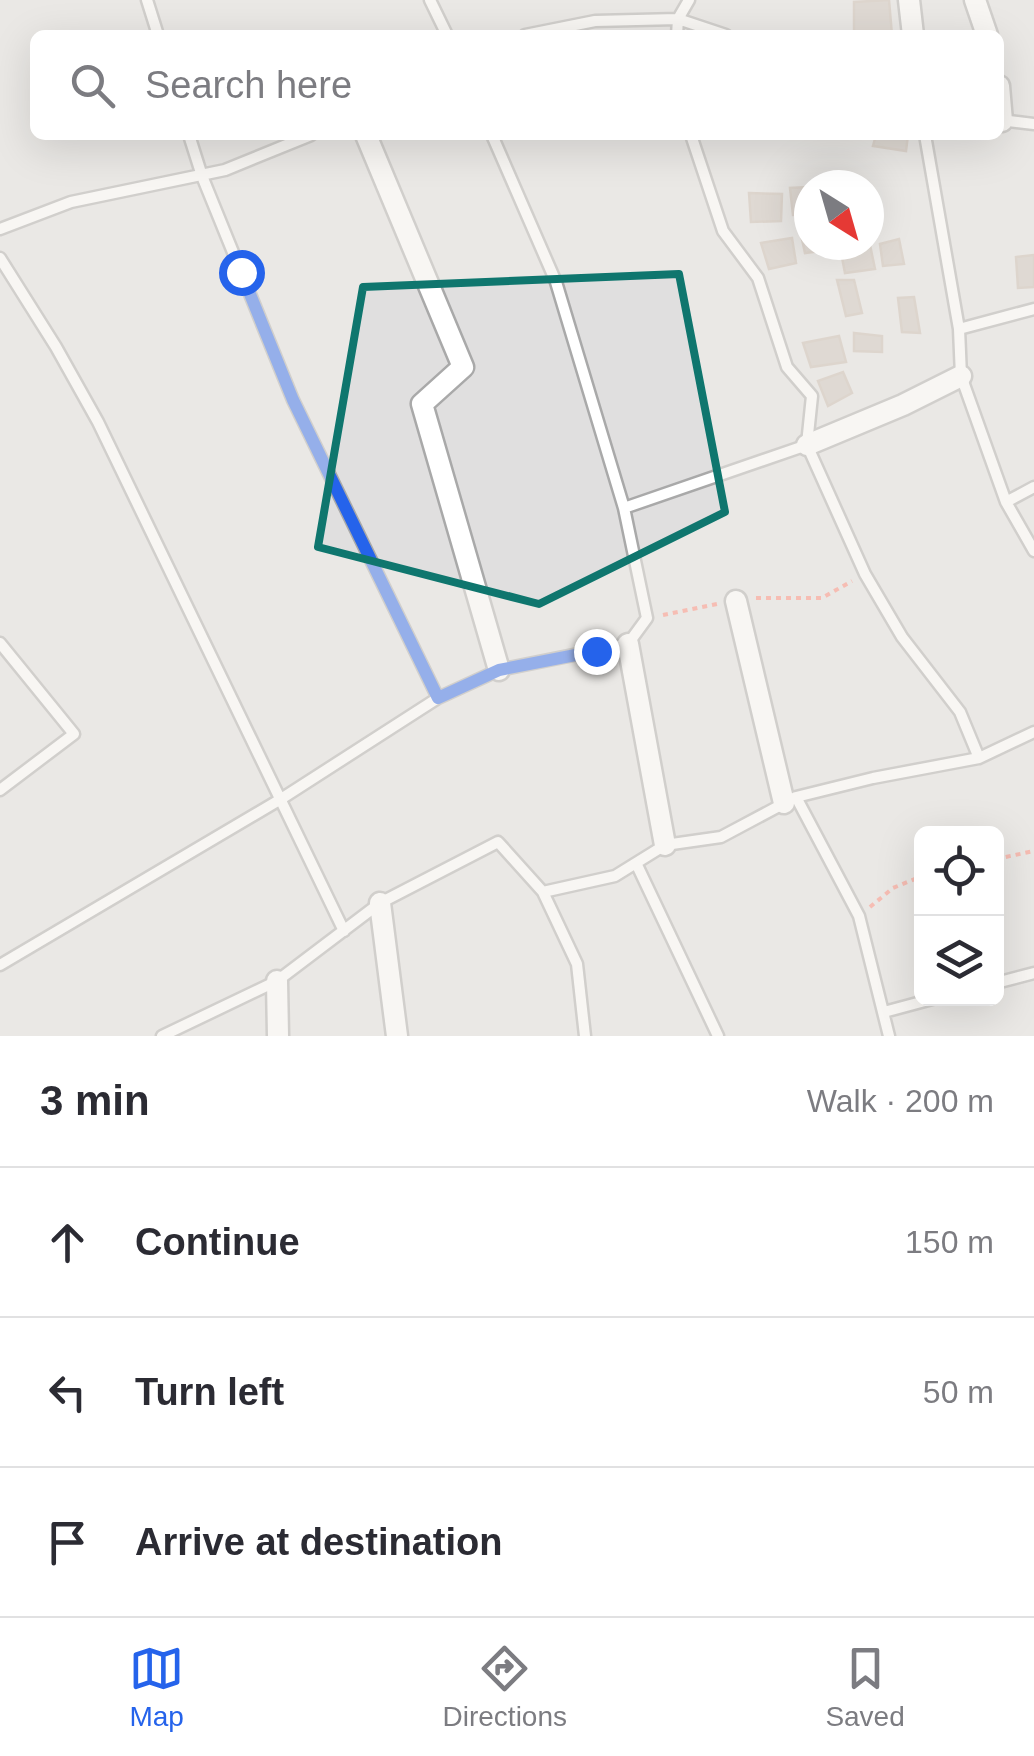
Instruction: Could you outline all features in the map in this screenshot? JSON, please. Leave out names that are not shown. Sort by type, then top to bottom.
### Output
[{"type":"street","points":[[909,0],[912,30]]},
{"type":"street","points":[[975,0],[985,30]]},
{"type":"street","points":[[368,140],[463,368],[422,404],[499,670]]},
{"type":"street","points":[[807,445],[962,376]]},
{"type":"street","points":[[736,601],[790,800]]},
{"type":"street","points":[[628,644],[665,845]]},
{"type":"street","points":[[380,903],[397,1036]]},
{"type":"street","points":[[277,980],[278,1036]]},
{"type":"lane","points":[[148,0],[157,30]]},
{"type":"lane","points":[[430,0],[445,30]]},
{"type":"lane","points":[[677,30],[678,18],[688,0]]},
{"type":"lane","points":[[550,30],[595,21],[678,18],[712,30]]},
{"type":"lane","points":[[1004,120],[1034,124]]},
{"type":"lane","points":[[191,140],[293,400],[438,698]]},
{"type":"lane","points":[[0,229],[71,202],[225,170],[299,140]]},
{"type":"lane","points":[[0,965],[281,799],[438,698],[499,670],[628,644],[647,618],[624,508],[556,282],[494,140]]},
{"type":"lane","points":[[692,140],[724,231],[758,278],[787,367],[812,396],[807,445],[866,574],[902,637],[960,712],[979,758]]},
{"type":"lane","points":[[926,140],[959,329],[962,376],[1006,502],[1034,551]]},
{"type":"lane","points":[[0,258],[98,422],[344,931]]},
{"type":"lane","points":[[959,329],[1034,309]]},
{"type":"lane","points":[[624,508],[807,445]]},
{"type":"lane","points":[[1006,502],[1034,488]]},
{"type":"lane","points":[[0,642],[74,734],[0,790]]},
{"type":"lane","points":[[543,892],[616,876],[665,845],[722,837],[790,800],[872,778],[979,758],[1034,732]]},
{"type":"lane","points":[[790,800],[859,916],[889,1036]]},
{"type":"lane","points":[[162,1036],[277,980],[380,903],[498,842],[543,892],[577,964],[586,1036]]},
{"type":"lane","points":[[636,863],[718,1036]]},
{"type":"lane","points":[[1004,981],[1034,973]]},
{"type":"lane","points":[[884,1012],[914,1004]]},
{"type":"path","points":[[1004,857],[1034,851]]},
{"type":"path","points":[[859,916],[893,888],[914,879]]},
{"type":"highlighted area","points":[[679,274],[725,512],[539,604],[318,547],[363,287]]},
{"type":"shaded area","points":[[0,0],[1034,0],[1034,1036],[0,1036]]},
{"type":"building","points":[[889,0],[892,30],[854,30],[854,2]]},
{"type":"building","points":[[875,140],[907,140],[906,151],[873,146]]},
{"type":"building","points":[[790,188],[794,188],[794,215],[793,215]]},
{"type":"building","points":[[749,193],[782,194],[781,221],[751,222]]},
{"type":"building","points":[[792,238],[796,263],[769,269],[761,243]]},
{"type":"building","points":[[899,239],[904,264],[883,266],[884,243]]},
{"type":"building","points":[[1034,255],[1034,287],[1018,288],[1016,257]]},
{"type":"building","points":[[842,260],[873,260],[875,269],[845,273]]},
{"type":"building","points":[[837,280],[854,280],[862,313],[846,316]]},
{"type":"building","points":[[914,297],[920,333],[902,332],[898,298]]},
{"type":"building","points":[[854,333],[882,336],[882,352],[854,351]]},
{"type":"building","points":[[839,336],[846,362],[811,367],[803,343]]},
{"type":"building","points":[[843,372],[852,393],[828,406],[818,381]]},
{"type":"route","points":[[241,272],[293,400],[438,698],[499,670],[596,651]]}]
